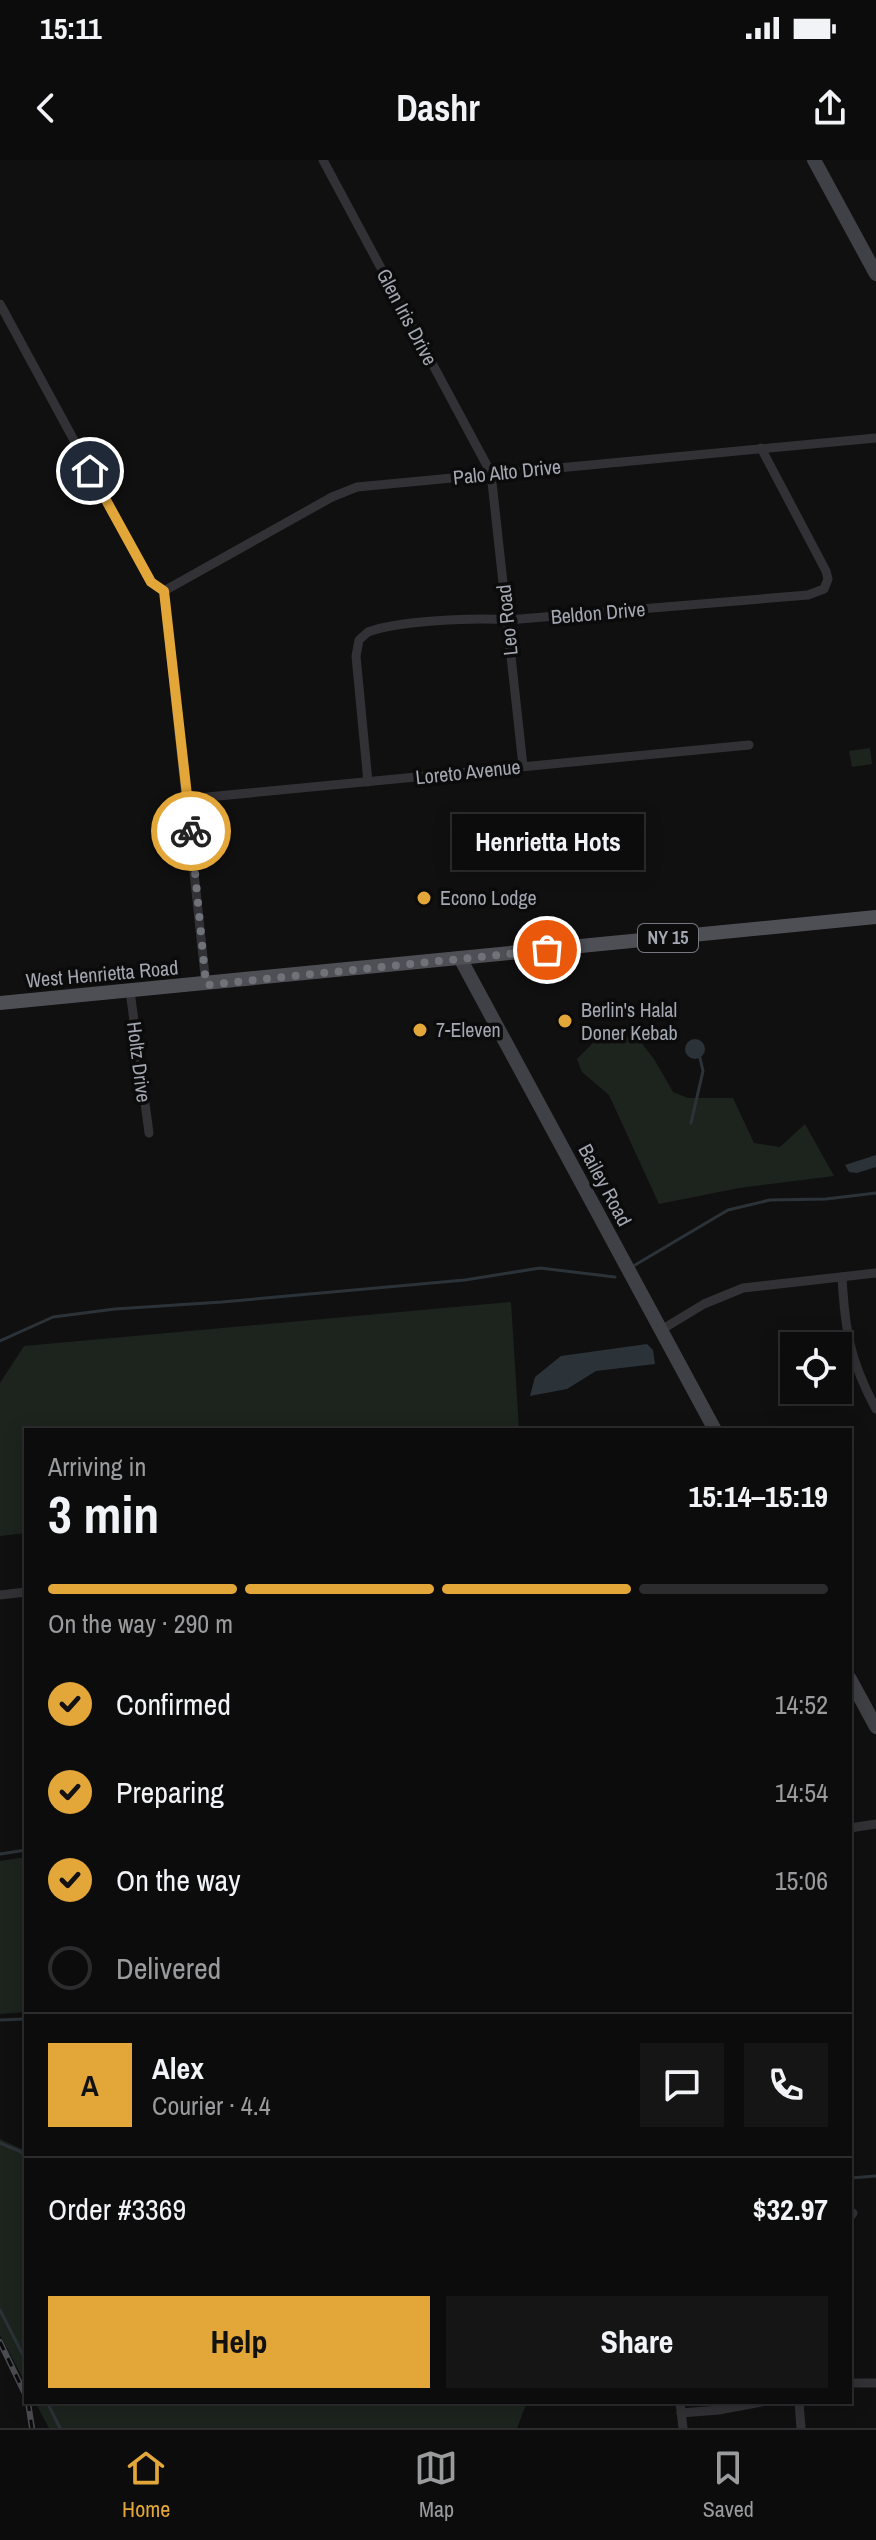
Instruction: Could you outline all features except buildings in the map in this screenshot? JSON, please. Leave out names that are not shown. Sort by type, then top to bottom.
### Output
[{"type":"main road","name":"West Henrietta Road","points":[[0,1003],[876,917]]},
{"type":"street","name":"Glen Iris Drive","points":[[323,160],[491,473]]},
{"type":"street","points":[[814,160],[876,274]]},
{"type":"street","points":[[0,304],[151,582],[164,591],[206,985]]},
{"type":"street","name":"Palo Alto Drive","points":[[164,591],[345,491],[368,486],[876,438]]},
{"type":"street","name":"Beldon Drive","points":[[368,782],[356,656],[357,644],[362,636],[384,628],[808,595],[824,589],[828,579],[826,571],[761,448]]},
{"type":"street","name":"Leo Road","points":[[491,473],[523,766]]},
{"type":"street","name":"Loreto Avenue","points":[[187,799],[749,745]]},
{"type":"street","name":"Bailey Road","points":[[460,958],[714,1428]]},
{"type":"street","name":"Holtz Drive","points":[[130,991],[149,1133]]},
{"type":"street","points":[[661,1330],[704,1304],[743,1288],[876,1273]]},
{"type":"street","points":[[842,1277],[850,1352],[861,1382],[876,1409]]},
{"type":"street","points":[[0,1595],[24,1592]]},
{"type":"street","points":[[852,1683],[876,1727]]},
{"type":"street","points":[[852,1828],[876,1824]]},
{"type":"street","points":[[852,2383],[876,2383]]},
{"type":"street","points":[[683,2428],[680,2407],[719,2410],[750,2404]]},
{"type":"street","points":[[799,2404],[801,2428]]},
{"type":"shaded area","points":[[870,748],[872,764],[852,767],[849,751]]},
{"type":"shaded area","points":[[636,1036],[673,1092],[688,1098],[733,1098],[754,1143],[780,1147],[805,1124],[834,1176],[739,1188],[659,1204],[609,1095],[582,1072],[577,1059],[594,1042]]},
{"type":"shaded area","points":[[691,1039],[699,1039],[705,1049],[699,1059],[691,1059],[685,1053],[685,1045]]},
{"type":"shaded area","points":[[876,1155],[876,1167],[857,1173],[849,1172],[845,1165]]},
{"type":"shaded area","points":[[511,1302],[519,1428],[24,1428],[24,1533],[0,1536],[0,1383],[24,1346]]},
{"type":"shaded area","points":[[647,1344],[653,1350],[655,1364],[596,1371],[567,1389],[530,1396],[535,1377],[561,1356]]},
{"type":"shaded area","points":[[24,1857],[24,2012],[0,2014],[0,1861]]},
{"type":"shaded area","points":[[0,2139],[24,2150],[24,2380],[0,2335]]},
{"type":"shaded area","points":[[36,2404],[526,2404],[517,2428],[49,2428]]},
{"type":"waterway","points":[[691,1123],[703,1071],[700,1058]]},
{"type":"waterway","points":[[635,1265],[728,1210],[770,1200],[826,1199],[876,1193]]},
{"type":"waterway","points":[[0,1341],[53,1317],[115,1309],[465,1280],[540,1268],[615,1277]]},
{"type":"waterway","points":[[0,1854],[24,1850]]},
{"type":"waterway","points":[[0,2020],[24,2019]]},
{"type":"waterway","points":[[0,2143],[24,2153]]},
{"type":"waterway","points":[[852,2178],[876,2176]]},
{"type":"waterway","points":[[0,2310],[24,2357]]},
{"type":"waterway","points":[[48,2404],[60,2428]]},
{"type":"railway","points":[[0,2342],[24,2392]]},
{"type":"railway","points":[[28,2404],[32,2428]]},
{"type":"way so far","points":[[191,831],[206,985],[547,950]]},
{"type":"place","name":"Econo Lodge","points":[[424,898]]},
{"type":"place","name":"Henrietta Hots","points":[[547,950]]},
{"type":"place","name":"Berlin's Halal Doner Kebab","points":[[565,1021]]},
{"type":"place","name":"7-Eleven","points":[[420,1030]]},
{"type":"route","points":[[90,471],[151,582],[164,591],[191,831]]}]
